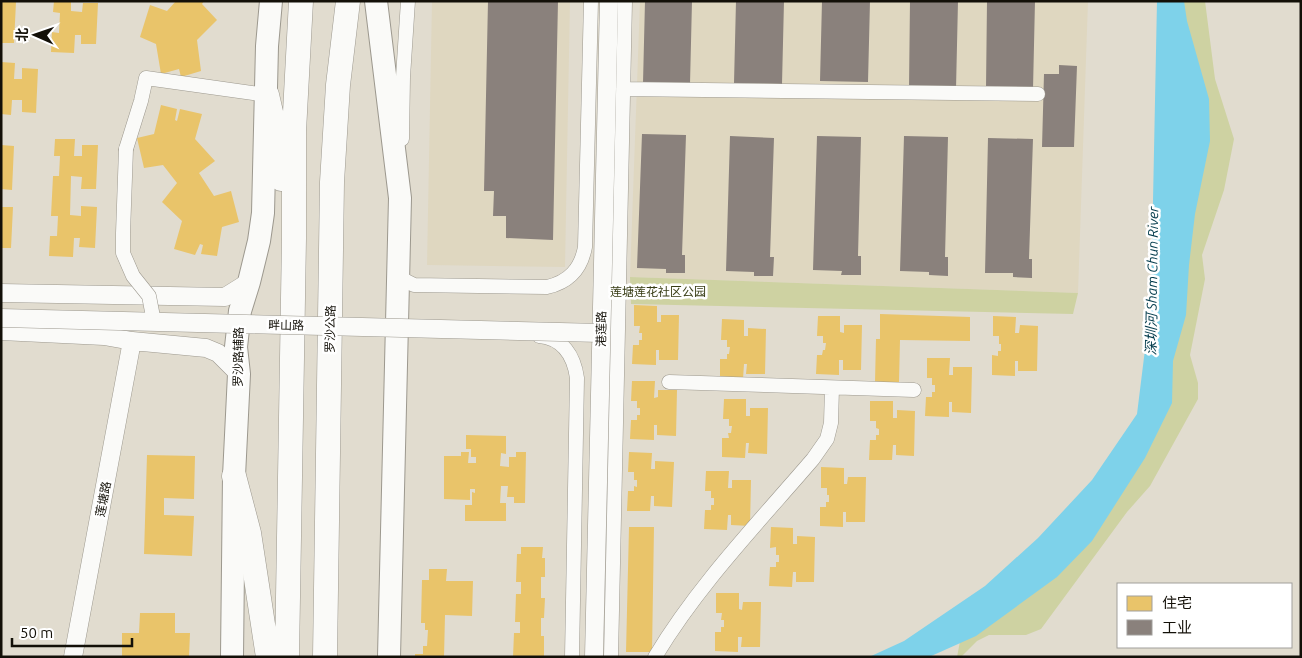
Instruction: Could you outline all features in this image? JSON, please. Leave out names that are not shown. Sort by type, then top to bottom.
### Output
[{"type":"highway","points":[[287,657],[294,131],[301,1]]},
{"type":"highway","name":"罗沙公路","points":[[325,657],[332,182],[338,85],[348,1]]},
{"type":"highway","points":[[267,95],[276,134],[282,190],[294,238]]},
{"type":"highway","points":[[234,476],[249,532],[268,657]]},
{"type":"main road","name":"罗沙路辅路","points":[[232,657],[234,476],[239,374],[236,347],[240,311],[259,241],[263,214],[267,46],[271,1]]},
{"type":"main road","points":[[376,1],[400,198],[389,657]]},
{"type":"street","points":[[400,198],[403,77],[408,1]]},
{"type":"street","points":[[398,277],[414,285],[547,287],[565,281],[579,267],[584,256],[585,247],[591,1]]},
{"type":"street","name":"港莲路","points":[[594,657],[609,1]]},
{"type":"street","points":[[611,657],[625,1]]},
{"type":"street","points":[[154,322],[149,296],[133,276],[124,253],[123,233],[126,149],[146,78],[267,95]]},
{"type":"street","points":[[624,89],[1038,94]]},
{"type":"street","points":[[1,293],[225,297],[249,282]]},
{"type":"street","name":"畔山路","points":[[1,318],[601,334]]},
{"type":"street","points":[[1,331],[104,336],[132,341],[206,348],[218,353],[239,374]]},
{"type":"street","points":[[396,344],[413,334],[539,336],[557,342],[571,355],[576,369],[578,387],[572,657]]},
{"type":"street","name":"莲塘路","points":[[73,657],[132,341]]},
{"type":"street","points":[[669,382],[914,390]]},
{"type":"street","points":[[655,657],[695,597],[813,459],[827,439],[831,423],[832,388]]},
{"type":"shaded area","points":[[432,1],[570,1],[565,267],[427,265]]},
{"type":"shaded area","points":[[640,1],[1088,1],[1078,293],[630,277]]},
{"type":"green space","points":[[1168,1],[1205,1],[1215,79],[1234,139],[1224,190],[1202,255],[1205,279],[1190,355],[1198,383],[1198,399],[1150,486],[1127,512],[1041,629],[1026,635],[989,635],[977,641],[961,657],[957,657],[963,626],[1138,446],[1162,362]]},
{"type":"green space","name":"莲塘莲花社区公园","points":[[630,277],[1078,293],[1073,314],[631,304]]},
{"type":"water","name":"深圳河 Sham Chun River","points":[[1157,1],[1184,1],[1187,21],[1209,99],[1210,141],[1195,214],[1186,315],[1173,361],[1172,403],[1145,458],[1092,541],[1057,577],[976,636],[929,657],[869,657],[904,641],[985,586],[1038,538],[1092,480],[1137,414],[1151,301]]},
{"type":"building: 住宅","points":[[1,1],[16,2],[14,43],[1,43]]},
{"type":"building: 住宅","points":[[54,1],[71,1],[71,11],[82,12],[83,3],[98,3],[96,44],[81,44],[81,35],[75,35],[74,53],[51,52],[52,32],[59,33],[60,13],[53,12]]},
{"type":"building: 住宅","points":[[176,1],[204,1],[202,4],[217,20],[197,40],[201,71],[181,77],[179,69],[161,74],[156,44],[140,37],[150,5],[167,11]]},
{"type":"building: 住宅","points":[[1,62],[15,63],[14,79],[22,79],[22,68],[38,69],[36,113],[22,112],[22,100],[12,100],[11,115],[1,114]]},
{"type":"building: 住宅","points":[[161,105],[177,109],[175,120],[177,121],[180,109],[202,114],[195,139],[215,161],[199,173],[214,196],[231,191],[239,222],[222,227],[217,256],[201,254],[203,245],[200,244],[195,255],[174,249],[182,221],[162,202],[177,183],[163,165],[144,168],[137,138],[154,134]]},
{"type":"building: 住宅","points":[[55,139],[75,139],[74,156],[82,156],[82,145],[98,145],[96,189],[81,189],[82,177],[71,176],[70,215],[81,216],[81,206],[97,207],[95,248],[79,247],[80,238],[74,238],[73,257],[49,256],[50,236],[57,236],[58,216],[51,216],[53,176],[59,176],[60,156],[54,156]]},
{"type":"building: 住宅","points":[[1,145],[14,146],[12,190],[1,189]]},
{"type":"building: 住宅","points":[[1,207],[13,207],[11,248],[1,248]]},
{"type":"building: 住宅","points":[[634,305],[657,306],[657,322],[661,322],[661,315],[679,315],[678,360],[659,360],[659,350],[656,350],[656,365],[632,364],[633,345],[639,345],[639,340],[642,340],[642,333],[639,333],[640,326],[634,326]]},
{"type":"building: 住宅","points":[[880,314],[970,317],[970,341],[900,340],[899,382],[875,382],[876,339],[880,339]]},
{"type":"building: 住宅","points":[[818,316],[840,316],[840,332],[844,333],[844,325],[862,325],[861,370],[843,370],[843,360],[839,360],[839,375],[816,374],[817,355],[822,355],[826,343],[823,343],[823,336],[817,336]]},
{"type":"building: 住宅","points":[[993,316],[1016,317],[1015,333],[1019,333],[1020,325],[1038,326],[1037,371],[1018,371],[1018,361],[1015,361],[1015,376],[992,375],[992,355],[998,356],[998,351],[1001,351],[999,336],[993,336]]},
{"type":"building: 住宅","points":[[722,319],[744,320],[744,336],[748,336],[748,328],[766,329],[765,374],[746,374],[747,364],[744,364],[743,379],[720,378],[720,359],[727,359],[730,347],[727,347],[727,340],[721,340]]},
{"type":"building: 住宅","points":[[927,358],[950,358],[949,375],[953,375],[953,367],[972,367],[971,413],[952,412],[952,402],[949,402],[949,417],[925,416],[926,397],[932,397],[932,392],[935,392],[932,378],[927,378]]},
{"type":"building: 住宅","points":[[632,381],[655,381],[654,398],[658,397],[658,390],[677,390],[676,436],[657,435],[657,425],[654,425],[654,440],[630,439],[631,420],[637,420],[637,415],[640,415],[637,401],[631,401]]},
{"type":"building: 住宅","points":[[724,399],[746,399],[746,416],[750,416],[750,408],[768,408],[767,454],[748,453],[749,443],[746,443],[745,458],[722,457],[722,438],[729,438],[728,433],[731,433],[732,426],[729,426],[729,419],[723,419]]},
{"type":"building: 住宅","points":[[870,401],[893,401],[893,418],[897,418],[897,410],[915,411],[914,456],[896,455],[896,445],[893,445],[892,460],[869,460],[870,440],[876,440],[876,435],[879,435],[876,421],[870,421]]},
{"type":"building: 住宅","points":[[466,435],[506,436],[506,454],[501,453],[500,466],[509,467],[509,457],[516,457],[516,452],[526,452],[525,503],[514,503],[514,497],[507,497],[508,486],[501,486],[500,503],[506,503],[506,521],[465,521],[465,505],[472,505],[472,492],[475,493],[475,489],[470,489],[470,500],[444,499],[444,456],[461,456],[461,452],[469,452],[468,463],[476,463],[476,457],[471,457],[471,449],[466,449]]},
{"type":"building: 住宅","points":[[629,452],[652,453],[651,469],[655,469],[655,461],[674,462],[672,507],[654,506],[654,496],[651,496],[650,511],[627,511],[628,491],[634,491],[634,486],[637,487],[637,480],[634,480],[634,472],[628,472]]},
{"type":"building: 住宅","points":[[147,455],[195,456],[194,499],[164,498],[164,515],[194,516],[192,556],[144,554]]},
{"type":"building: 住宅","points":[[821,467],[844,468],[844,484],[847,484],[848,477],[866,477],[865,522],[846,522],[846,512],[843,512],[843,527],[820,526],[820,507],[826,507],[826,502],[829,502],[827,488],[821,488]]},
{"type":"building: 住宅","points":[[706,471],[729,471],[728,488],[732,488],[732,480],[751,480],[750,526],[731,525],[731,515],[728,515],[727,530],[704,529],[705,510],[711,510],[711,505],[714,505],[711,491],[705,491]]},
{"type":"building: 住宅","points":[[629,527],[654,527],[652,652],[626,652]]},
{"type":"building: 住宅","points":[[771,527],[793,528],[793,544],[797,544],[797,536],[815,537],[814,582],[796,582],[796,572],[793,572],[792,587],[769,586],[770,567],[776,567],[776,562],[779,562],[779,555],[776,555],[776,547],[770,548]]},
{"type":"building: 住宅","points":[[521,547],[543,547],[542,558],[545,558],[545,577],[541,577],[541,598],[545,598],[544,618],[541,618],[541,636],[544,636],[544,657],[513,657],[514,633],[520,633],[520,622],[515,622],[516,594],[521,594],[521,582],[516,582],[517,554],[521,554]]},
{"type":"building: 住宅","points":[[429,569],[447,569],[446,581],[473,581],[472,616],[445,615],[444,657],[415,657],[415,654],[423,654],[423,646],[427,646],[428,630],[425,630],[425,623],[421,623],[422,580],[429,580]]},
{"type":"building: 住宅","points":[[716,593],[739,593],[739,609],[742,610],[743,602],[761,602],[760,647],[741,647],[742,637],[738,637],[738,652],[715,651],[715,632],[721,632],[721,627],[724,627],[724,620],[721,620],[722,613],[716,613]]},
{"type":"building: 住宅","points":[[140,613],[175,613],[175,633],[190,633],[189,657],[122,657],[122,633],[139,633]]},
{"type":"building: 工业","points":[[488,1],[558,1],[553,240],[506,238],[506,216],[493,216],[494,191],[484,191]]},
{"type":"building: 工业","points":[[645,1],[692,1],[690,84],[643,83]]},
{"type":"building: 工业","points":[[736,1],[784,1],[782,84],[734,83]]},
{"type":"building: 工业","points":[[822,1],[870,1],[868,82],[820,81]]},
{"type":"building: 工业","points":[[910,1],[958,1],[956,89],[909,88]]},
{"type":"building: 工业","points":[[987,1],[1035,1],[1033,89],[986,88]]},
{"type":"building: 工业","points":[[1059,65],[1077,66],[1074,147],[1042,147],[1044,74],[1059,74]]},
{"type":"building: 工业","points":[[642,134],[686,135],[682,255],[685,255],[685,273],[666,273],[666,269],[637,268]]},
{"type":"building: 工业","points":[[730,136],[774,138],[770,257],[774,257],[773,276],[754,276],[754,272],[726,271]]},
{"type":"building: 工业","points":[[817,136],[861,137],[858,256],[861,256],[861,275],[841,275],[842,271],[813,270]]},
{"type":"building: 工业","points":[[904,136],[948,137],[945,257],[948,257],[948,276],[929,275],[929,272],[900,271]]},
{"type":"building: 工业","points":[[988,138],[1033,139],[1029,259],[1032,259],[1032,278],[1013,277],[1013,273],[985,273]]}]
